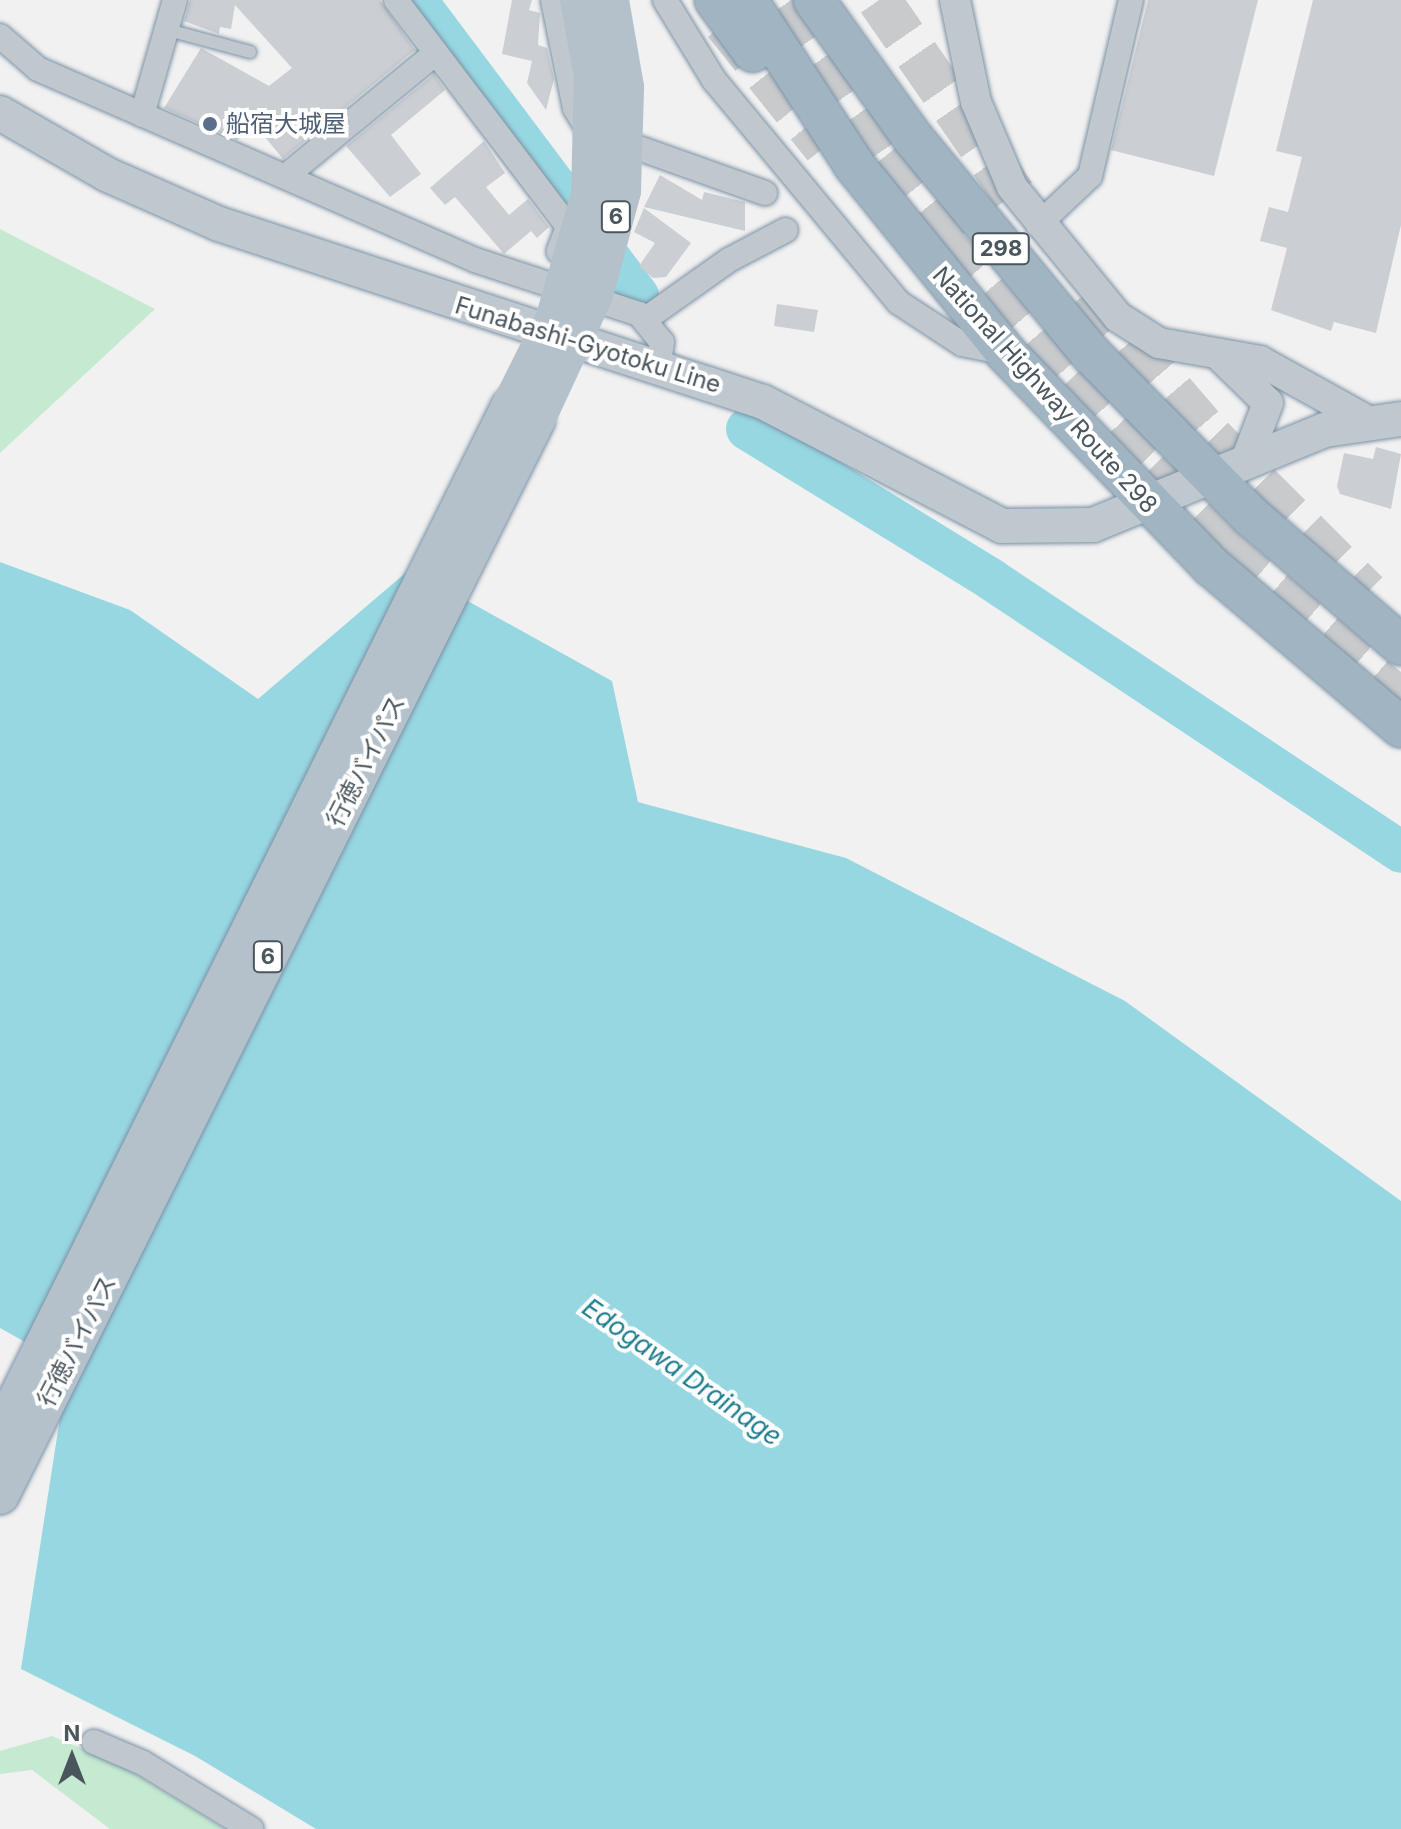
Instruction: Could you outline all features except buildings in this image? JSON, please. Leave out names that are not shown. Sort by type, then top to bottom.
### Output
[{"type":"highway","name":"298","points":[[715,0],[769,75],[854,165]]},
{"type":"highway","name":"National Highway Route 298","points":[[747,0],[854,165],[1006,353],[1148,505],[1260,611],[1401,727]]},
{"type":"highway","name":"298","points":[[814,0],[969,210],[1092,355],[1229,470],[1344,597],[1401,645]]},
{"type":"highway","name":"298","points":[[841,0],[969,210]]},
{"type":"main road","name":"行徳バイパス","points":[[0,1434],[555,317],[592,169],[593,76],[579,0]]},
{"type":"main road","name":"行徳バイパス","points":[[0,1495],[594,295],[622,191],[626,141],[610,0]]},
{"type":"main road","name":"Funabashi-Gyotoku Line","points":[[0,113],[108,175],[204,218],[490,317],[659,363],[763,402],[1002,526],[1081,527],[1148,505],[1229,470],[1364,419],[1401,419]]},
{"type":"street","points":[[142,115],[175,0]]},
{"type":"street","points":[[396,0],[568,227],[546,287]]},
{"type":"street","points":[[553,0],[575,108],[588,130],[608,140],[765,193]]},
{"type":"street","points":[[665,0],[714,80],[898,302],[962,344],[1006,353]]},
{"type":"street","points":[[955,0],[988,135],[1038,225],[1138,333],[1222,358],[1260,361],[1333,409],[1364,419]]},
{"type":"street","points":[[1038,225],[1090,176],[1131,0]]},
{"type":"street","points":[[0,36],[38,69],[142,115],[475,260],[575,297],[647,318],[662,342],[659,363]]},
{"type":"street","points":[[286,176],[436,53]]},
{"type":"street","points":[[575,297],[603,197],[608,140]]},
{"type":"street","points":[[647,318],[729,260],[786,230]]},
{"type":"street","points":[[1222,358],[1268,403],[1229,470]]},
{"type":"street","points":[[1344,597],[1401,627]]},
{"type":"street","points":[[94,1742],[251,1829]]},
{"type":"lane","points":[[168,30],[250,52]]},
{"type":"green space","points":[[0,229],[155,309],[0,453]]},
{"type":"green space","points":[[52,1736],[117,1763],[225,1829],[110,1829],[32,1770],[0,1774],[0,1751]]},
{"type":"water","name":"Edogawa Drainage","points":[[0,562],[130,610],[258,699],[410,569],[612,681],[638,802],[846,858],[1125,1001],[1401,1201],[1401,1829],[316,1829],[195,1756],[21,1669],[68,1366],[0,1328]]},
{"type":"waterway","points":[[416,0],[638,296]]},
{"type":"waterway","points":[[747,429],[992,580],[1401,852]]},
{"type":"tunnel","points":[[791,0],[894,149],[982,259]]},
{"type":"tunnel","points":[[879,0],[1014,195]]},
{"type":"tunnel","points":[[725,23],[825,147]]},
{"type":"tunnel","points":[[942,243],[1090,415]]},
{"type":"tunnel","points":[[1087,292],[1212,438],[1367,593]]},
{"type":"tunnel","points":[[1079,371],[1187,483]]},
{"type":"tunnel","points":[[1147,472],[1223,549],[1401,701]]},
{"type":"place","name":"船宿大城屋","points":[[210,124]]}]
